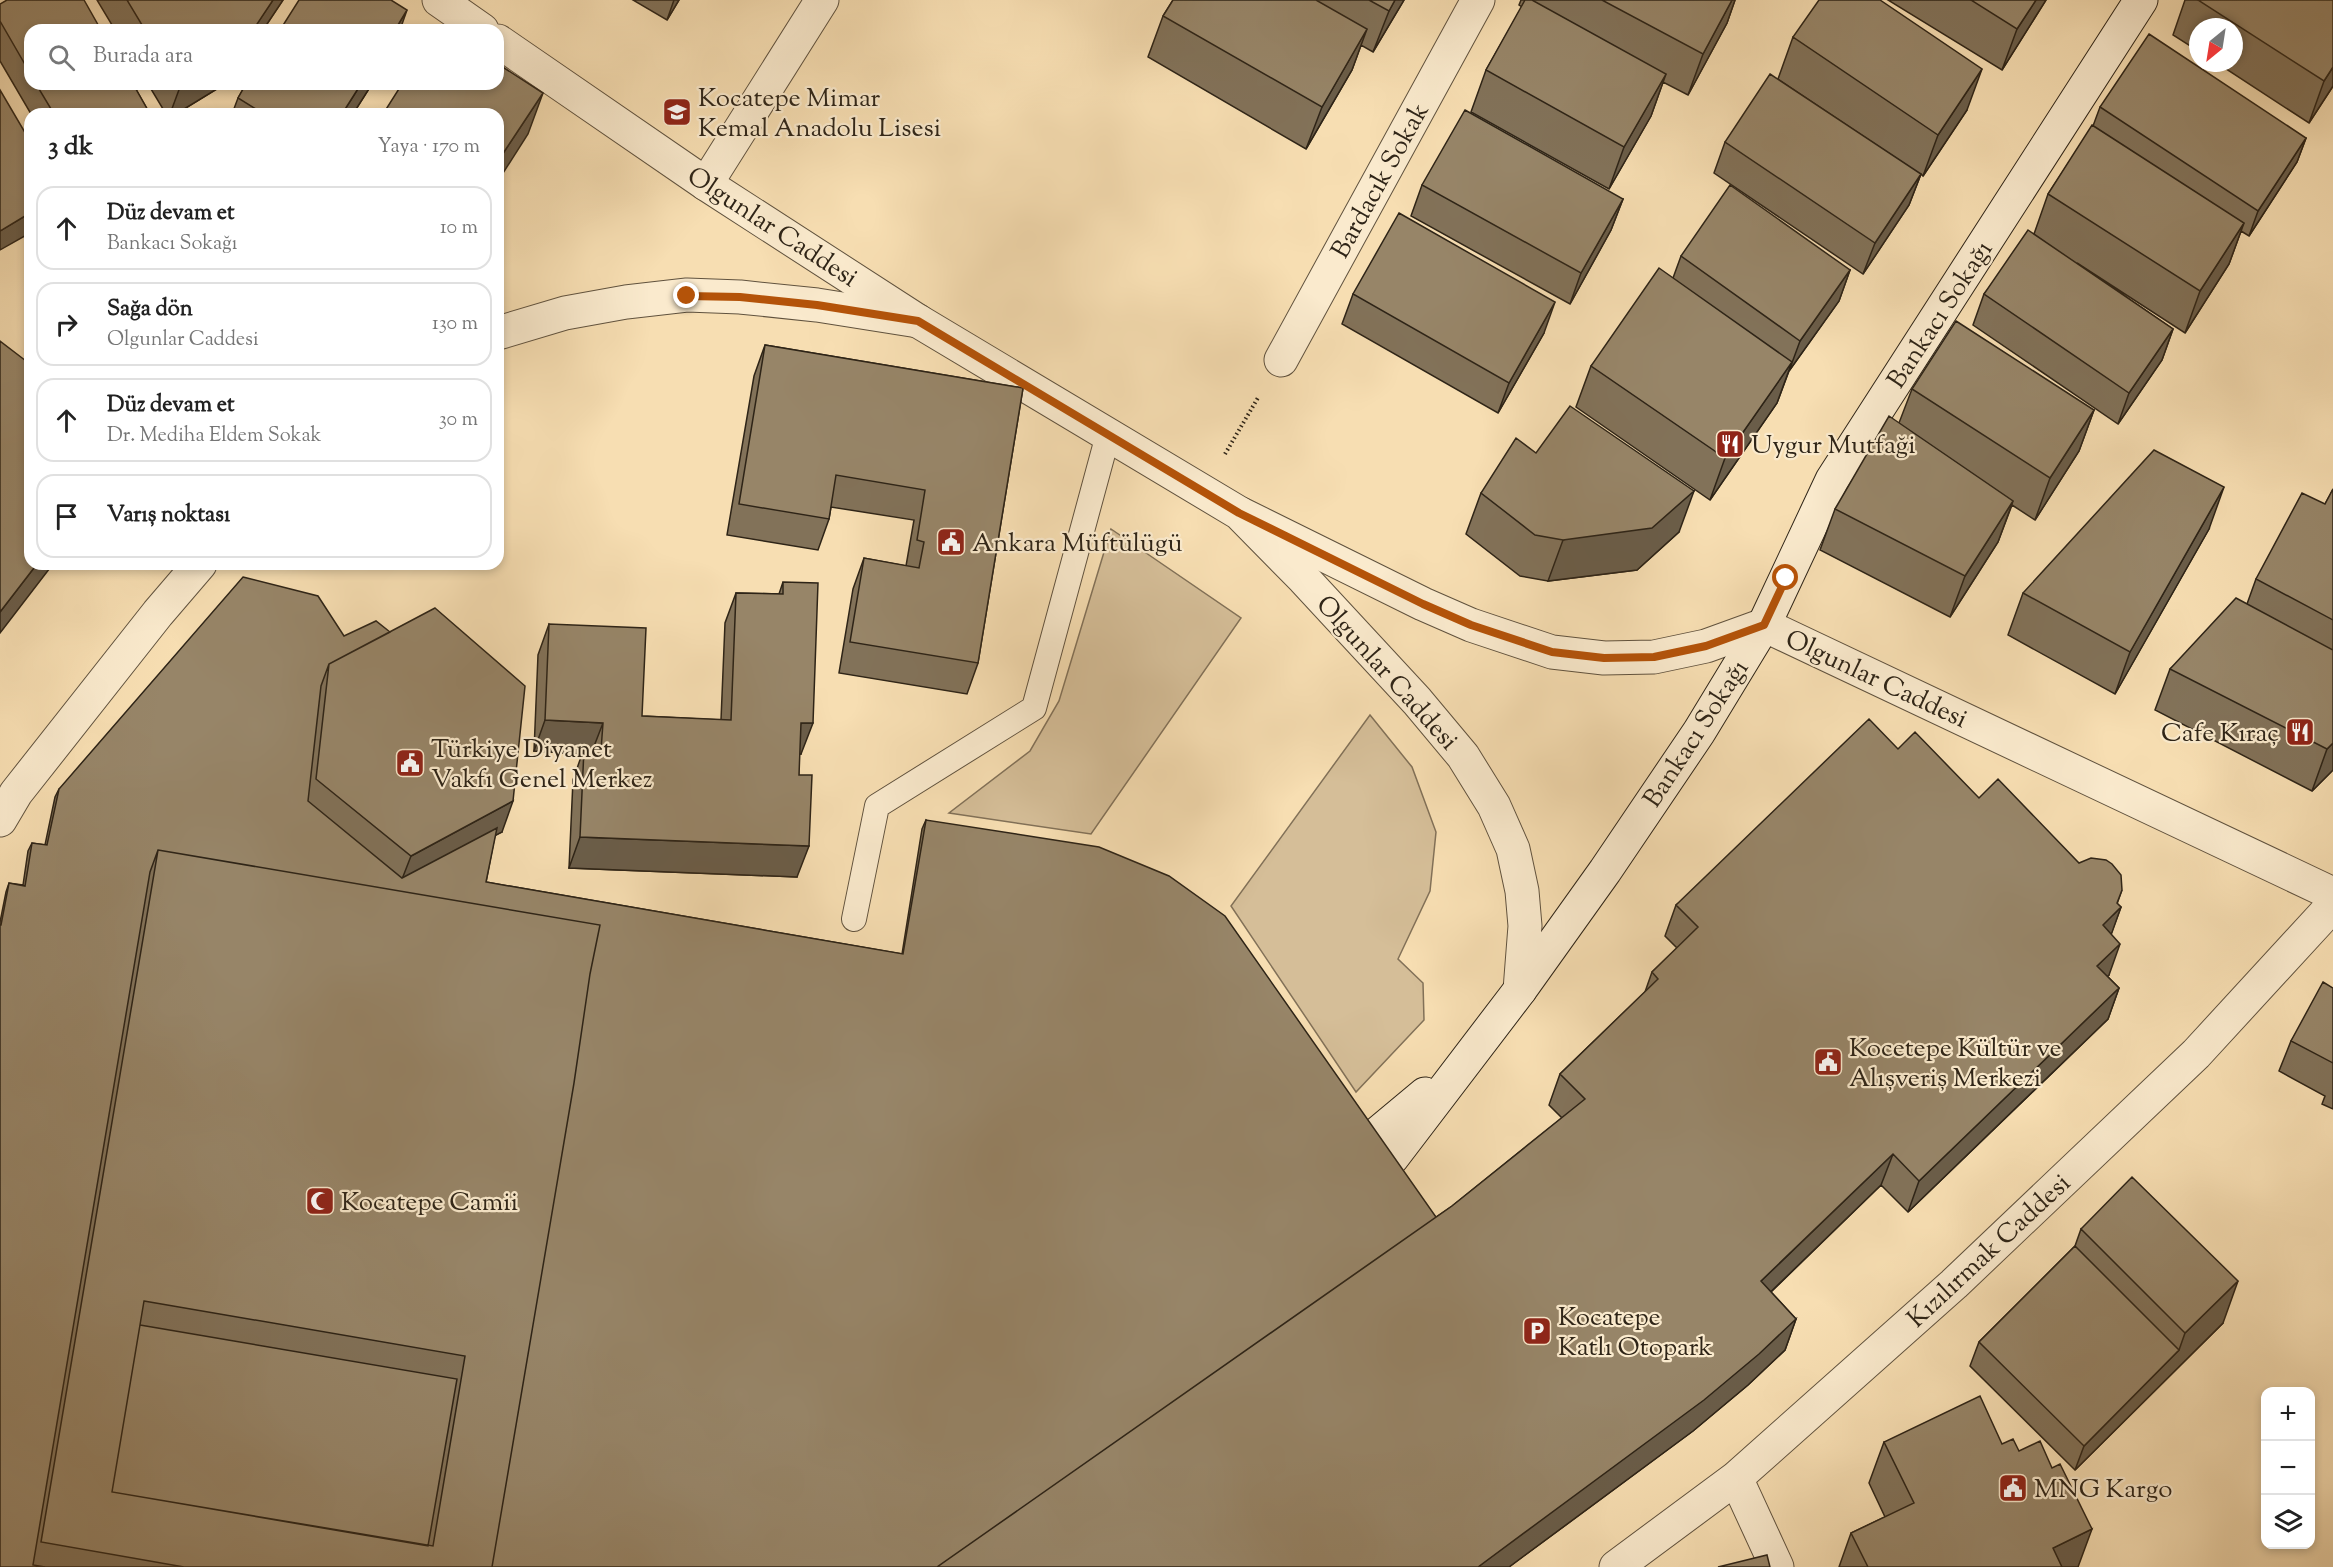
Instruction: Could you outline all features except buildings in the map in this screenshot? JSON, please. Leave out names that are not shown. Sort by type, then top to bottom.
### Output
[{"type":"street","points":[[439,0],[473,24]]},
{"type":"street","points":[[706,184],[822,0]]},
{"type":"street","name":"Bardacık Sokak","points":[[1281,360],[1478,0]]},
{"type":"street","name":"Bankacı Sokağı","points":[[1384,1146],[1471,1053],[1520,990],[1605,871],[1693,741],[1764,625],[1832,480],[2141,0]]},
{"type":"street","name":"Olgunlar Caddesi","points":[[504,45],[706,184],[918,321],[1239,513],[1423,604],[1471,625],[1552,652],[1604,658],[1654,657],[1706,646],[1764,625],[2333,894]]},
{"type":"street","points":[[504,331],[565,313],[687,296],[740,297],[817,305],[918,321]]},
{"type":"street","name":"Olgunlar Caddesi","points":[[1239,513],[1304,579],[1417,701],[1463,756],[1494,806],[1513,849],[1522,891],[1525,926],[1520,990]]},
{"type":"street","points":[[0,820],[16,793],[158,613],[195,570]]},
{"type":"street","name":"Kızılırmak Caddesi","points":[[1617,1567],[1736,1478],[1954,1284],[2196,1054],[2333,905]]},
{"type":"street","points":[[1736,1478],[1777,1567]]},
{"type":"lane","points":[[854,919],[877,806],[1034,708],[1108,435]]},
{"type":"path","points":[[1203,491],[1281,360]]},
{"type":"shaded area","points":[[1111,529],[1241,618],[1091,834],[949,813],[1030,751],[1059,701]]},
{"type":"shaded area","points":[[1370,715],[1412,767],[1436,832],[1430,891],[1398,959],[1423,983],[1424,1020],[1356,1092],[1231,906]]},
{"type":"place","name":"Kocatepe Mimar Kemal Anadolu Lisesi","points":[[677,112]]},
{"type":"place","name":"Uygur Mutfaği","points":[[1730,444]]},
{"type":"place","name":"Ankara Müftülügü","points":[[951,542]]},
{"type":"place","name":"Cafe Kıraç","points":[[2300,732]]},
{"type":"place","name":"Türkiye Diyanet Vakfı Genel Merkez","points":[[410,763]]},
{"type":"place","name":"Kocetepe Kültür ve Alışveriş Merkezi","points":[[1828,1062]]},
{"type":"place","name":"Kocatepe Camii","points":[[320,1201]]},
{"type":"place","name":"Kocatepe Katlı Otopark","points":[[1537,1331]]},
{"type":"place","name":"MNG Kargo","points":[[2013,1488]]},
{"type":"route","points":[[687,296],[740,297],[817,305],[918,321],[1239,513],[1423,604],[1471,625],[1552,652],[1604,658],[1654,657],[1706,646],[1764,625],[1786,578]]}]
